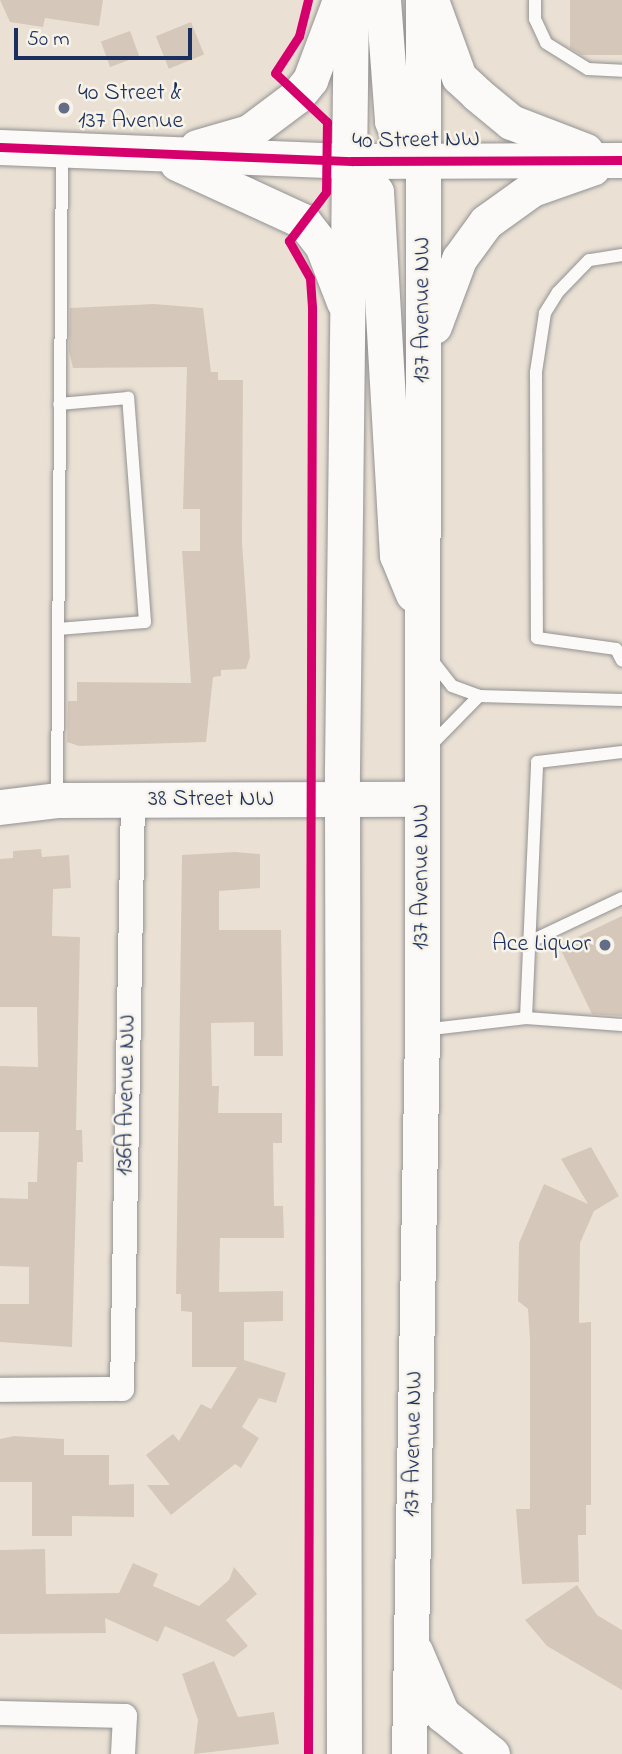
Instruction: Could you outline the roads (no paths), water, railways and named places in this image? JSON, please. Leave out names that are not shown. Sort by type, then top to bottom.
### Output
[{"type":"main road","points":[[164,157],[249,132],[277,115],[310,80],[340,0]]},
{"type":"main road","points":[[344,1754],[343,800],[352,320],[351,0]]},
{"type":"main road","points":[[383,0],[392,121],[399,138],[422,159]]},
{"type":"main road","name":"137 Avenue NW","points":[[409,1754],[422,1030],[423,756],[420,619],[424,374],[423,0]]},
{"type":"main road","points":[[430,0],[459,77],[477,94],[511,122],[619,160]]},
{"type":"main road","name":"40 Street NW","points":[[0,147],[62,153],[352,161],[619,160]]},
{"type":"main road","points":[[164,157],[303,221],[322,245],[352,320]]},
{"type":"main road","points":[[424,374],[439,301],[486,222],[532,189],[619,160]]},
{"type":"main road","points":[[352,161],[376,192],[397,555],[420,619]]},
{"type":"main road","name":"38 Street NW","points":[[0,807],[57,800],[422,799]]},
{"type":"main road","points":[[410,1640],[442,1714],[492,1754]]},
{"type":"street","name":"136A Avenue NW","points":[[0,1390],[122,1389],[132,801]]},
{"type":"street","points":[[0,1713],[125,1716],[122,1754]]},
{"type":"lane","points":[[535,0],[535,19],[546,43],[588,69],[622,71]]},
{"type":"lane","points":[[57,800],[62,153]]},
{"type":"lane","points":[[622,255],[589,260],[558,292],[545,313],[536,372],[537,638],[617,649],[622,661]]},
{"type":"lane","points":[[58,629],[145,622],[128,398],[59,404]]},
{"type":"lane","points":[[420,619],[443,677],[480,696],[622,700]]},
{"type":"lane","points":[[423,756],[480,696]]},
{"type":"lane","points":[[526,1018],[537,762],[622,752]]},
{"type":"lane","points":[[529,942],[622,898]]},
{"type":"lane","points":[[422,1030],[526,1018],[622,1025]]},
{"type":"place","name":"40 Street & 137 Avenue","points":[[64,108]]},
{"type":"place","name":"Ace Liquor","points":[[605,945]]}]
